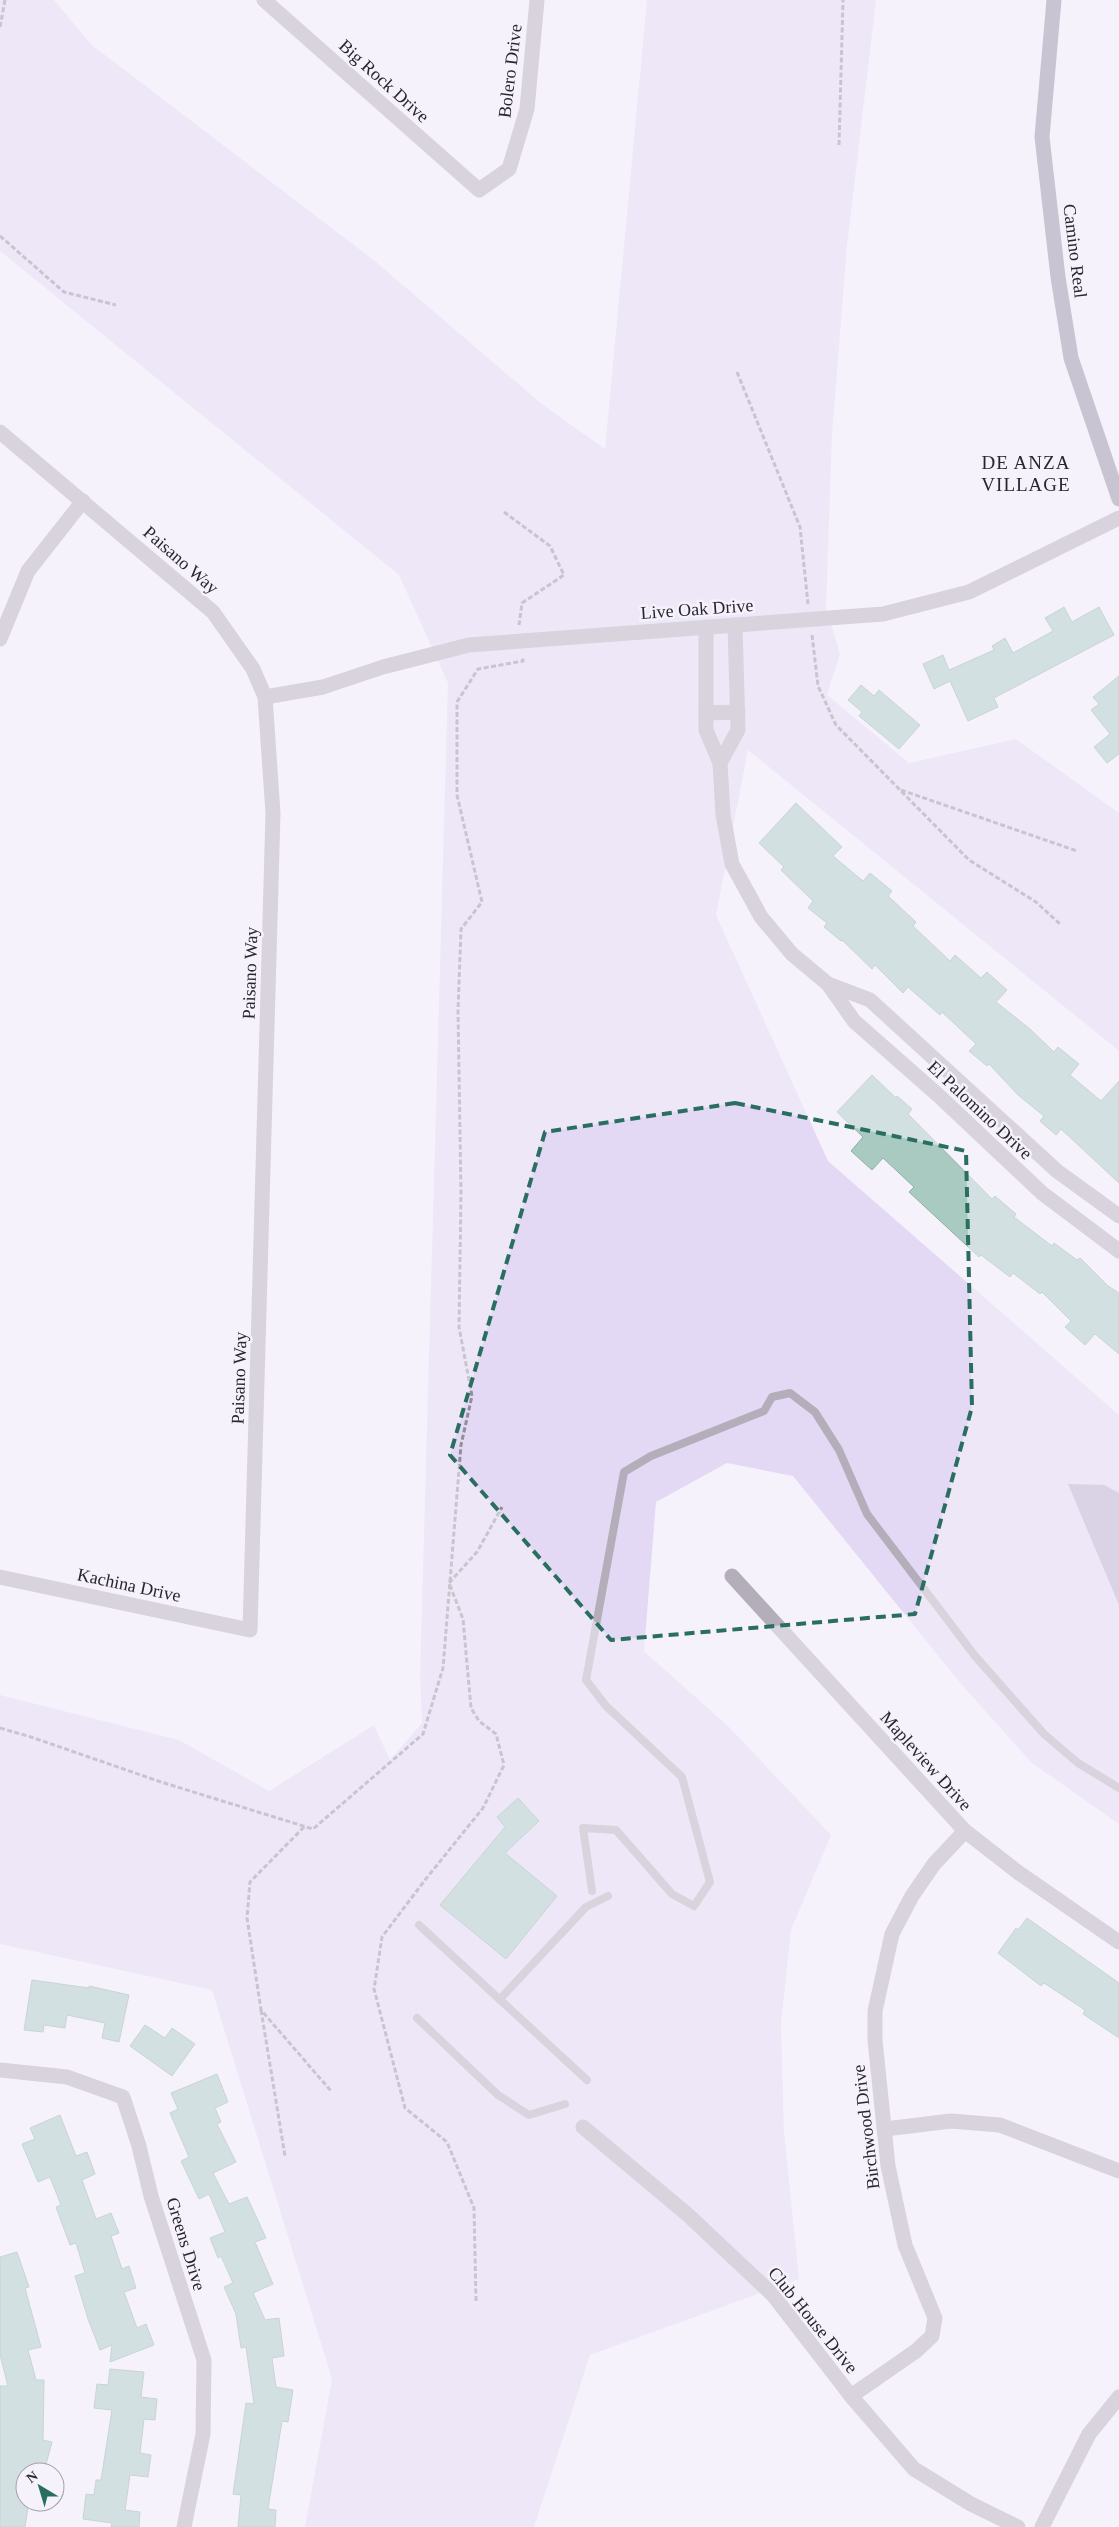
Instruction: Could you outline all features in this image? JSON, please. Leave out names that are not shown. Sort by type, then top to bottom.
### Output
[{"type":"main road","name":"Camino Real","points":[[1054,0],[1042,137],[1058,277],[1071,358],[1119,499]]},
{"type":"street","name":"Big Rock Drive","points":[[264,0],[479,190]]},
{"type":"street","name":"Bolero Drive","points":[[479,190],[509,169],[527,110],[538,0]]},
{"type":"street","name":"Paisano Way","points":[[0,432],[213,612],[253,669],[266,697],[274,813],[250,1630]]},
{"type":"street","points":[[0,639],[28,571],[83,501]]},
{"type":"street","name":"Live Oak Drive","points":[[266,697],[323,687],[383,668],[469,645],[883,614],[969,592],[1119,518]]},
{"type":"street","points":[[720,763],[738,730],[735,625]]},
{"type":"street","name":"El Palomino Drive","points":[[706,627],[706,730],[720,763],[723,815],[732,864],[761,917],[792,954],[828,984],[854,1021],[938,1095],[1042,1193],[1119,1250]]},
{"type":"street","points":[[706,713],[738,712]]},
{"type":"street","name":"El Palomino Drive","points":[[828,984],[870,1000],[1057,1171],[1119,1216]]},
{"type":"street","name":"Mapleview Drive","points":[[732,1576],[966,1831],[1020,1873],[1119,1942]]},
{"type":"street","name":"Kachina Drive","points":[[0,1577],[250,1630]]},
{"type":"street","name":"Birchwood Drive","points":[[851,2396],[916,2351],[932,2336],[935,2318],[905,2245],[888,2166],[875,2040],[875,2011],[892,1934],[912,1896],[934,1864],[966,1831]]},
{"type":"street","name":"Greens Drive","points":[[0,2070],[67,2077],[123,2097],[204,2360],[203,2434],[184,2527]]},
{"type":"street","points":[[885,2129],[951,2121],[1000,2125],[1119,2171]]},
{"type":"street","name":"Club House Drive","points":[[583,2127],[688,2215],[773,2296],[851,2396],[914,2469],[971,2504],[1018,2527]]},
{"type":"street","points":[[1042,2527],[1089,2434],[1119,2397]]},
{"type":"lane","points":[[592,1891],[583,1828],[616,1830],[672,1894],[694,1906],[710,1882],[682,1777],[606,1706],[586,1680],[624,1472],[650,1456],[764,1411],[772,1397],[790,1393],[815,1412],[839,1450],[867,1514],[975,1656],[1044,1734],[1078,1763],[1119,1788]]},
{"type":"lane","points":[[500,1999],[586,1907],[608,1896]]},
{"type":"lane","points":[[419,1925],[587,2080]]},
{"type":"lane","points":[[417,2018],[498,2094],[529,2115],[564,2104]]},
{"type":"path","points":[[0,27],[5,0]]},
{"type":"path","points":[[839,145],[843,0]]},
{"type":"path","points":[[0,236],[64,292],[116,305]]},
{"type":"path","points":[[736,372],[800,527],[818,686],[836,725],[970,860],[1036,902],[1060,924]]},
{"type":"path","points":[[0,1728],[31,1736],[161,1782],[313,1830],[424,1734],[443,1668],[461,1445],[472,1396],[459,1327],[461,1194],[458,1011],[460,928],[482,902],[457,795],[457,702],[478,669],[523,661],[517,641],[522,603],[564,575],[550,546],[504,512]]},
{"type":"path","points":[[900,790],[1077,851]]},
{"type":"path","points":[[449,1583],[477,1552],[502,1508]]},
{"type":"path","points":[[449,1583],[463,1619],[471,1708],[479,1721],[496,1734],[504,1765],[483,1808]]},
{"type":"path","points":[[286,2156],[247,1918],[250,1882],[304,1826]]},
{"type":"path","points":[[261,2010],[331,2092]]},
{"type":"highlighted area","points":[[735,1103],[966,1151],[972,1407],[915,1614],[611,1640],[450,1455],[545,1132]]},
{"type":"shaded area","points":[[0,0],[54,0],[92,45],[376,262],[542,404],[605,449],[647,0],[876,0],[847,246],[832,435],[826,608],[840,654],[827,695],[909,763],[1016,739],[1119,813],[1119,1051],[748,750],[716,915],[828,1161],[1119,1415],[1119,1824],[1032,1763],[961,1684],[793,1476],[727,1463],[656,1502],[644,1651],[730,1728],[831,1835],[791,1930],[781,2023],[784,2131],[799,2279],[590,2355],[534,2527],[305,2527],[332,2379],[212,1990],[0,1944],[0,1695],[179,1740],[269,1791],[374,1725],[390,1760],[422,1723],[420,1675],[448,683],[399,575],[0,251]]},
{"type":"shaded area","points":[[1068,1484],[1104,1485],[1119,1493],[1119,1605]]},
{"type":"building","points":[[1064,607],[1072,622],[1099,607],[1114,635],[994,698],[998,707],[968,721],[950,681],[934,689],[923,664],[943,655],[949,670],[994,650],[992,646],[1005,638],[1013,653],[1053,631],[1045,618]]},
{"type":"building","points":[[1119,676],[1119,754],[1107,763],[1094,747],[1110,734],[1091,710],[1099,704],[1093,697]]},
{"type":"building","points":[[861,685],[874,696],[879,690],[920,725],[899,749],[859,716],[862,712],[848,700]]},
{"type":"building","points":[[796,803],[842,847],[833,856],[863,881],[870,873],[892,891],[888,896],[916,922],[913,926],[950,961],[955,955],[981,978],[987,972],[1007,990],[996,1002],[1030,1029],[1054,1052],[1058,1047],[1079,1064],[1070,1075],[1101,1101],[1119,1081],[1119,1183],[1061,1129],[1056,1135],[1040,1121],[1044,1116],[1018,1095],[989,1064],[987,1066],[969,1051],[976,1044],[942,1012],[940,1015],[908,987],[903,993],[875,965],[872,969],[842,940],[824,927],[827,923],[808,908],[813,901],[781,870],[784,867],[759,843]]},
{"type":"building","points":[[872,1075],[896,1098],[897,1096],[912,1109],[908,1114],[992,1199],[995,1196],[1016,1214],[1014,1217],[1052,1246],[1054,1243],[1077,1260],[1080,1258],[1108,1286],[1119,1293],[1119,1354],[1095,1334],[1085,1345],[1065,1327],[1071,1321],[1042,1292],[1040,1294],[1013,1273],[1010,1277],[981,1255],[979,1257],[909,1192],[914,1187],[883,1158],[872,1170],[851,1151],[863,1137],[837,1112]]},
{"type":"building","points":[[518,1798],[539,1821],[505,1853],[557,1896],[506,1959],[440,1905],[505,1827],[497,1817]]},
{"type":"building","points":[[1027,1918],[1119,1983],[1119,2038],[1083,2014],[1085,2010],[1044,1983],[1041,1986],[998,1953],[1016,1928],[1018,1930]]},
{"type":"building","points":[[32,1980],[89,1988],[89,1986],[129,1995],[119,2042],[102,2038],[105,2023],[67,2015],[65,2028],[44,2025],[43,2032],[24,2030]]},
{"type":"building","points":[[145,2025],[165,2038],[172,2028],[195,2044],[172,2076],[130,2046]]},
{"type":"building","points":[[217,2074],[228,2102],[215,2108],[221,2122],[217,2124],[236,2162],[213,2173],[229,2204],[247,2197],[266,2238],[255,2242],[273,2284],[253,2293],[265,2320],[279,2318],[284,2356],[272,2358],[276,2387],[293,2390],[288,2422],[282,2421],[268,2509],[276,2510],[275,2527],[238,2527],[241,2495],[233,2494],[246,2403],[254,2404],[246,2347],[241,2348],[236,2314],[224,2287],[233,2283],[221,2256],[218,2258],[210,2238],[225,2232],[209,2194],[199,2199],[181,2161],[189,2157],[170,2113],[178,2109],[171,2093]]},
{"type":"building","points":[[60,2115],[76,2156],[87,2152],[95,2174],[82,2180],[96,2219],[111,2213],[119,2233],[111,2236],[122,2269],[129,2266],[136,2288],[124,2292],[137,2328],[146,2324],[154,2345],[110,2362],[112,2345],[100,2350],[88,2319],[75,2276],[85,2273],[76,2243],[70,2245],[56,2207],[61,2205],[50,2177],[38,2182],[22,2144],[35,2139],[30,2128]]},
{"type":"building","points":[[17,2252],[29,2287],[25,2288],[41,2347],[28,2350],[36,2380],[44,2380],[43,2440],[52,2442],[47,2462],[15,2462],[15,2512],[27,2512],[25,2527],[0,2527],[0,2386],[8,2386],[0,2355],[0,2257]]},
{"type":"building","points":[[110,2369],[144,2372],[141,2397],[157,2399],[155,2420],[144,2419],[140,2453],[151,2455],[148,2477],[130,2475],[125,2510],[140,2512],[139,2527],[111,2527],[112,2523],[83,2519],[86,2494],[94,2495],[96,2480],[101,2480],[112,2410],[94,2408],[97,2384],[108,2385]]},
{"type":"district","name":"DE ANZA VILLAGE","points":[[1026,473]]}]
